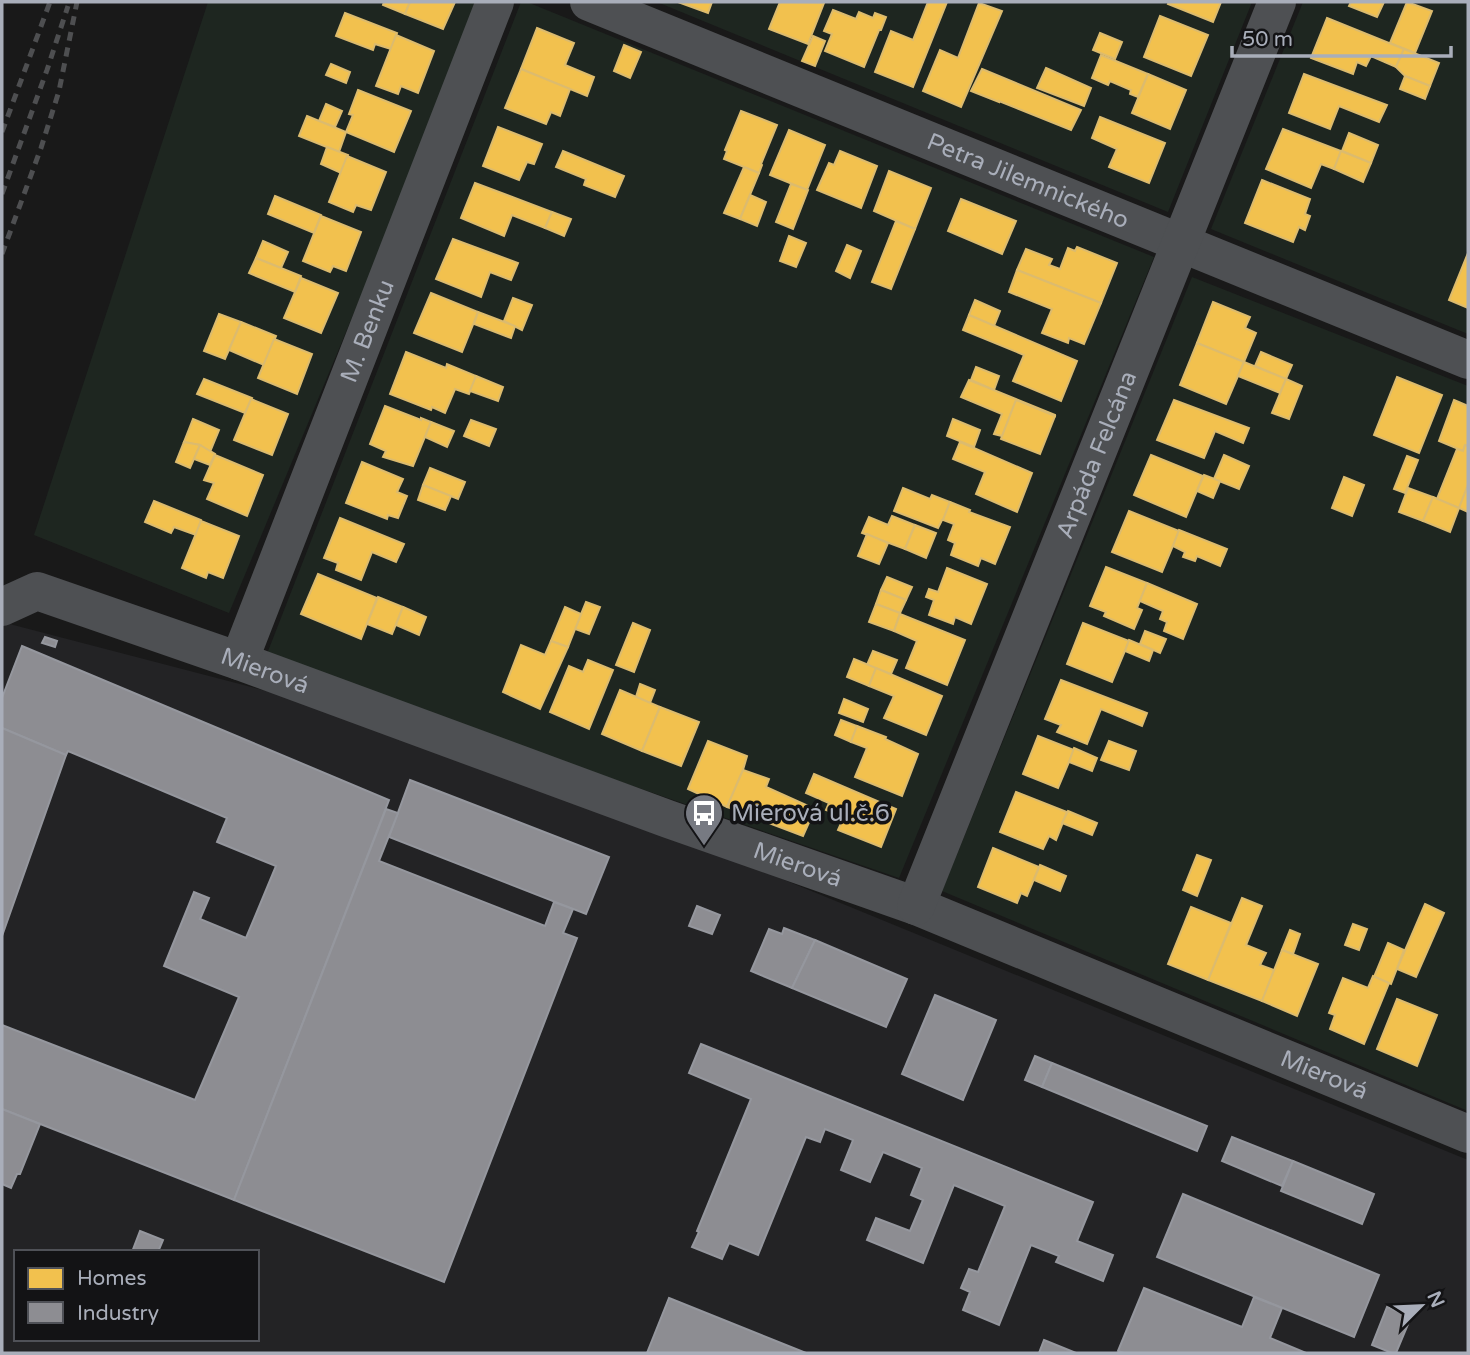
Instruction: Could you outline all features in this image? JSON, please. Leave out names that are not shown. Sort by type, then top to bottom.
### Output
[{"type":"street","name":"M. Benku","points":[[239,661],[495,2]]},
{"type":"street","name":"Petra Jilemnického","points":[[589,2],[1468,360]]},
{"type":"street","name":"Arpáda Felcána","points":[[916,906],[1278,2]]},
{"type":"street","name":"Mierová","points":[[2,607],[37,591],[239,661],[668,819],[916,906],[1468,1134]]},
{"type":"shaded area","points":[[208,2],[478,2],[398,207],[229,613],[34,535]]},
{"type":"shaded area","points":[[521,2],[527,2],[1154,257],[899,878],[265,659]]},
{"type":"shaded area","points":[[657,2],[1252,2],[1168,212]]},
{"type":"shaded area","points":[[1303,2],[1468,2],[1468,334],[1211,229]]},
{"type":"shaded area","points":[[1192,277],[1468,386],[1468,1111],[942,891]]},
{"type":"shaded area","points":[[2,622],[313,703],[704,847],[1468,1160],[1468,1353],[2,1353]]},
{"type":"building: Homes","points":[[384,2],[410,2],[405,14],[383,5]]},
{"type":"building: Homes","points":[[410,2],[455,2],[443,29],[405,14]]},
{"type":"building: Homes","points":[[678,2],[712,2],[708,13]]},
{"type":"building: Homes","points":[[780,2],[824,3],[808,44],[769,29]]},
{"type":"building: Homes","points":[[928,2],[947,2],[913,87],[875,72],[891,31],[913,40]]},
{"type":"building: Homes","points":[[1221,2],[1213,22],[1168,4]]},
{"type":"building: Homes","points":[[1351,2],[1384,2],[1377,17],[1349,6]]},
{"type":"building: Homes","points":[[1407,2],[1432,11],[1415,53],[1390,43]]},
{"type":"building: Homes","points":[[979,3],[1002,11],[961,107],[923,91],[940,50],[958,58]]},
{"type":"building: Homes","points":[[833,10],[856,19],[859,12],[873,18],[875,13],[886,17],[864,67],[825,51],[832,34],[824,31]]},
{"type":"building: Homes","points":[[345,13],[397,33],[391,49],[375,44],[373,50],[336,36]]},
{"type":"building: Homes","points":[[1160,16],[1208,35],[1191,76],[1144,57]]},
{"type":"building: Homes","points":[[1327,18],[1404,49],[1396,67],[1371,56],[1366,66],[1357,62],[1353,74],[1311,58]]},
{"type":"building: Homes","points":[[537,28],[574,43],[565,65],[594,77],[587,96],[521,69]]},
{"type":"building: Homes","points":[[1100,33],[1122,42],[1115,59],[1093,50]]},
{"type":"building: Homes","points":[[396,35],[434,51],[418,93],[401,86],[398,94],[376,86]]},
{"type":"building: Homes","points":[[813,36],[825,41],[815,66],[802,61]]},
{"type":"building: Homes","points":[[624,45],[641,52],[630,78],[614,71]]},
{"type":"building: Homes","points":[[1404,49],[1439,63],[1430,86],[1405,76],[1396,67]]},
{"type":"building: Homes","points":[[1101,55],[1148,74],[1138,97],[1130,94],[1131,90],[1110,81],[1108,85],[1092,78]]},
{"type":"building: Homes","points":[[331,64],[350,72],[346,83],[326,75]]},
{"type":"building: Homes","points":[[1046,68],[1091,88],[1084,106],[1037,88]]},
{"type":"building: Homes","points":[[521,69],[570,89],[560,116],[551,112],[546,124],[505,108]]},
{"type":"building: Homes","points":[[982,69],[1081,110],[1071,130],[971,91]]},
{"type":"building: Homes","points":[[1148,74],[1186,90],[1170,129],[1132,113]]},
{"type":"building: Homes","points":[[1304,74],[1387,105],[1379,122],[1339,106],[1330,129],[1289,113]]},
{"type":"building: Homes","points":[[1405,76],[1430,86],[1425,99],[1400,89]]},
{"type":"building: Homes","points":[[358,90],[411,111],[394,152],[346,132]]},
{"type":"building: Homes","points":[[326,104],[342,111],[335,127],[319,121]]},
{"type":"building: Homes","points":[[741,111],[777,125],[759,173],[724,159]]},
{"type":"building: Homes","points":[[307,116],[346,132],[339,152],[299,136]]},
{"type":"building: Homes","points":[[1100,117],[1165,143],[1149,183],[1109,167],[1117,149],[1092,138]]},
{"type":"building: Homes","points":[[498,127],[542,144],[534,164],[527,162],[519,180],[483,166]]},
{"type":"building: Homes","points":[[1283,129],[1341,151],[1334,169],[1321,164],[1311,188],[1266,169]]},
{"type":"building: Homes","points":[[789,130],[825,145],[807,190],[770,175]]},
{"type":"building: Homes","points":[[1349,133],[1378,145],[1371,163],[1342,151]]},
{"type":"building: Homes","points":[[327,147],[348,155],[341,173],[321,164]]},
{"type":"building: Homes","points":[[563,151],[624,176],[615,197],[584,185],[586,179],[556,167]]},
{"type":"building: Homes","points":[[840,151],[877,166],[861,208],[817,190],[829,163],[834,165]]},
{"type":"building: Homes","points":[[1341,151],[1371,163],[1363,182],[1334,169]]},
{"type":"building: Homes","points":[[347,156],[386,172],[371,210],[356,205],[353,212],[329,202]]},
{"type":"building: Homes","points":[[744,167],[759,173],[740,219],[724,213]]},
{"type":"building: Homes","points":[[889,171],[931,188],[915,229],[874,211]]},
{"type":"building: Homes","points":[[1262,180],[1310,199],[1305,214],[1310,216],[1305,230],[1299,227],[1293,242],[1245,223]]},
{"type":"building: Homes","points":[[475,183],[552,212],[545,228],[512,215],[504,236],[461,218]]},
{"type":"building: Homes","points":[[791,184],[808,190],[793,229],[776,222]]},
{"type":"building: Homes","points":[[750,195],[766,202],[757,226],[740,219]]},
{"type":"building: Homes","points":[[275,196],[321,215],[314,233],[268,214]]},
{"type":"building: Homes","points":[[961,199],[1016,221],[1002,254],[948,231]]},
{"type":"building: Homes","points":[[552,212],[571,219],[564,236],[545,228]]},
{"type":"building: Homes","points":[[321,216],[361,232],[346,271],[333,266],[330,272],[303,261]]},
{"type":"building: Homes","points":[[896,221],[915,229],[891,289],[872,282]]},
{"type":"building: Homes","points":[[789,236],[806,243],[796,267],[780,261]]},
{"type":"building: Homes","points":[[453,239],[518,263],[511,280],[490,272],[481,297],[436,279]]},
{"type":"building: Homes","points":[[263,241],[288,252],[281,268],[256,258]]},
{"type":"building: Homes","points":[[847,245],[861,251],[850,278],[836,271]]},
{"type":"building: Homes","points":[[1077,247],[1117,263],[1101,303],[1017,270],[1026,249],[1052,259],[1049,265],[1060,269],[1068,248],[1075,251]]},
{"type":"building: Homes","points":[[1468,253],[1468,308],[1449,300]]},
{"type":"building: Homes","points":[[256,258],[301,276],[295,292],[249,273]]},
{"type":"building: Homes","points":[[1017,270],[1101,303],[1084,344],[1069,338],[1068,343],[1042,333],[1052,309],[1009,292]]},
{"type":"building: Homes","points":[[301,278],[338,293],[321,333],[284,318]]},
{"type":"building: Homes","points":[[431,293],[478,312],[462,352],[414,333]]},
{"type":"building: Homes","points":[[513,298],[532,305],[522,330],[504,321]]},
{"type":"building: Homes","points":[[975,300],[1000,311],[994,326],[969,315]]},
{"type":"building: Homes","points":[[1213,302],[1250,317],[1245,328],[1256,333],[1244,362],[1197,343]]},
{"type":"building: Homes","points":[[478,312],[515,326],[511,338],[474,324]]},
{"type":"building: Homes","points":[[219,314],[241,322],[225,359],[204,351]]},
{"type":"building: Homes","points":[[969,315],[1077,361],[1061,401],[1013,381],[1024,355],[963,330]]},
{"type":"building: Homes","points":[[241,322],[276,336],[264,365],[229,350]]},
{"type":"building: Homes","points":[[274,339],[312,354],[297,394],[258,378]]},
{"type":"building: Homes","points":[[1197,343],[1244,362],[1226,404],[1180,385]]},
{"type":"building: Homes","points":[[406,352],[446,368],[447,364],[476,376],[469,394],[455,389],[445,413],[390,394]]},
{"type":"building: Homes","points":[[1261,352],[1292,365],[1286,379],[1255,366]]},
{"type":"building: Homes","points":[[1244,362],[1286,379],[1280,393],[1238,376]]},
{"type":"building: Homes","points":[[976,367],[999,376],[994,390],[971,380]]},
{"type":"building: Homes","points":[[476,376],[503,387],[498,401],[470,391]]},
{"type":"building: Homes","points":[[1397,377],[1442,395],[1419,453],[1374,435]]},
{"type":"building: Homes","points":[[204,379],[252,398],[245,413],[197,394]]},
{"type":"building: Homes","points":[[1286,379],[1302,386],[1289,419],[1272,413]]},
{"type":"building: Homes","points":[[969,380],[1055,416],[1016,400],[1002,436],[994,434],[1002,414],[961,397]]},
{"type":"building: Homes","points":[[251,399],[288,414],[272,455],[234,440]]},
{"type":"building: Homes","points":[[1016,400],[1055,416],[1040,454],[1001,439]]},
{"type":"building: Homes","points":[[1174,400],[1249,428],[1243,443],[1215,431],[1204,458],[1157,440]]},
{"type":"building: Homes","points":[[1454,400],[1468,406],[1468,446],[1465,445],[1463,451],[1439,441]]},
{"type":"building: Homes","points":[[385,406],[431,422],[413,466],[383,457],[386,451],[370,444]]},
{"type":"building: Homes","points":[[193,419],[219,430],[210,452],[200,445],[184,442]]},
{"type":"building: Homes","points":[[953,419],[980,430],[974,447],[947,436]]},
{"type":"building: Homes","points":[[471,420],[496,429],[489,446],[464,436]]},
{"type":"building: Homes","points":[[431,422],[454,431],[447,447],[425,437]]},
{"type":"building: Homes","points":[[184,442],[200,445],[190,468],[176,462]]},
{"type":"building: Homes","points":[[960,442],[1032,473],[1017,512],[976,494],[985,472],[953,459]]},
{"type":"building: Homes","points":[[200,445],[215,454],[210,465],[194,459]]},
{"type":"building: Homes","points":[[1465,445],[1468,446],[1468,485],[1459,508],[1437,499],[1457,449],[1463,451]]},
{"type":"building: Homes","points":[[215,455],[263,475],[247,516],[207,499],[214,483],[204,480]]},
{"type":"building: Homes","points":[[1151,455],[1203,476],[1186,517],[1134,495]]},
{"type":"building: Homes","points":[[1224,455],[1249,466],[1239,489],[1214,479]]},
{"type":"building: Homes","points":[[1407,456],[1418,460],[1405,493],[1394,489]]},
{"type":"building: Homes","points":[[362,462],[403,479],[397,492],[407,496],[398,518],[388,515],[387,519],[346,503]]},
{"type":"building: Homes","points":[[430,468],[465,482],[458,499],[423,485]]},
{"type":"building: Homes","points":[[1204,475],[1220,481],[1213,498],[1197,491]]},
{"type":"building: Homes","points":[[1344,477],[1364,485],[1352,516],[1332,508]]},
{"type":"building: Homes","points":[[423,485],[451,496],[445,510],[418,500]]},
{"type":"building: Homes","points":[[1468,485],[1468,512],[1459,508]]},
{"type":"building: Homes","points":[[903,488],[930,499],[932,495],[950,502],[938,528],[894,511]]},
{"type":"building: Homes","points":[[1408,488],[1433,497],[1423,521],[1399,512]]},
{"type":"building: Homes","points":[[1433,497],[1459,508],[1450,532],[1423,521]]},
{"type":"building: Homes","points":[[154,501],[201,520],[196,535],[174,527],[171,533],[145,522]]},
{"type":"building: Homes","points":[[950,502],[1010,527],[995,564],[981,558],[978,566],[951,555],[955,543],[948,540],[954,524],[943,520]]},
{"type":"building: Homes","points":[[1129,511],[1179,531],[1162,572],[1112,552]]},
{"type":"building: Homes","points":[[892,516],[915,525],[905,549],[862,533],[869,517],[888,525]]},
{"type":"building: Homes","points":[[340,518],[404,544],[396,562],[372,552],[361,580],[336,570],[338,563],[324,558]]},
{"type":"building: Homes","points":[[201,521],[239,536],[223,578],[208,572],[206,578],[182,568]]},
{"type":"building: Homes","points":[[915,525],[936,533],[926,558],[905,549]]},
{"type":"building: Homes","points":[[1179,530],[1227,549],[1220,566],[1197,556],[1195,561],[1183,557],[1185,552],[1173,546]]},
{"type":"building: Homes","points":[[867,534],[888,543],[879,564],[858,556]]},
{"type":"building: Homes","points":[[1106,567],[1147,583],[1137,608],[1142,610],[1134,629],[1104,616],[1106,612],[1090,606]]},
{"type":"building: Homes","points":[[947,568],[987,584],[971,624],[955,617],[953,624],[929,615],[934,600],[926,597],[929,589],[938,592]]},
{"type":"building: Homes","points":[[318,574],[377,598],[361,639],[301,614]]},
{"type":"building: Homes","points":[[887,577],[912,587],[906,600],[881,590]]},
{"type":"building: Homes","points":[[1147,583],[1197,604],[1183,639],[1164,631],[1167,622],[1160,619],[1163,611],[1140,601]]},
{"type":"building: Homes","points":[[881,590],[906,600],[900,613],[876,604]]},
{"type":"building: Homes","points":[[378,597],[403,607],[392,634],[367,624]]},
{"type":"building: Homes","points":[[586,602],[600,607],[589,634],[575,629]]},
{"type":"building: Homes","points":[[876,604],[900,613],[894,631],[869,622]]},
{"type":"building: Homes","points":[[403,607],[426,617],[419,635],[396,625]]},
{"type":"building: Homes","points":[[565,607],[581,614],[568,647],[551,641]]},
{"type":"building: Homes","points":[[900,614],[965,640],[947,685],[906,668],[917,641],[894,631]]},
{"type":"building: Homes","points":[[633,623],[650,630],[634,672],[616,665]]},
{"type":"building: Homes","points":[[1083,623],[1129,641],[1112,682],[1067,664]]},
{"type":"building: Homes","points":[[1145,631],[1166,639],[1160,653],[1140,644]]},
{"type":"building: Homes","points":[[1129,640],[1153,650],[1149,661],[1125,651]]},
{"type":"building: Homes","points":[[551,641],[568,647],[540,709],[503,692],[521,645],[545,655]]},
{"type":"building: Homes","points":[[873,651],[897,660],[891,674],[867,665]]},
{"type":"building: Homes","points":[[854,659],[876,668],[869,686],[847,677]]},
{"type":"building: Homes","points":[[588,660],[613,670],[589,729],[550,712],[569,666],[583,672]]},
{"type":"building: Homes","points":[[876,668],[942,696],[926,735],[884,718],[894,696],[869,686]]},
{"type":"building: Homes","points":[[1061,680],[1147,713],[1142,726],[1101,709],[1087,744],[1057,732],[1061,725],[1045,719]]},
{"type":"building: Homes","points":[[640,684],[655,690],[650,703],[636,697]]},
{"type":"building: Homes","points":[[620,690],[660,707],[642,751],[602,734]]},
{"type":"building: Homes","points":[[844,699],[868,709],[863,722],[839,713]]},
{"type":"building: Homes","points":[[660,707],[699,722],[681,766],[642,751]]},
{"type":"building: Homes","points":[[841,720],[857,726],[851,742],[835,735]]},
{"type":"building: Homes","points":[[857,726],[886,737],[885,739],[918,754],[902,796],[855,777],[867,748],[851,742]]},
{"type":"building: Homes","points":[[1038,736],[1074,750],[1058,788],[1023,774]]},
{"type":"building: Homes","points":[[708,741],[747,756],[727,807],[688,789]]},
{"type":"building: Homes","points":[[1109,741],[1136,751],[1129,770],[1101,760]]},
{"type":"building: Homes","points":[[1074,748],[1097,758],[1092,771],[1069,762]]},
{"type":"building: Homes","points":[[743,770],[769,779],[766,787],[815,809],[803,836],[727,807]]},
{"type":"building: Homes","points":[[814,774],[896,809],[881,847],[838,830],[844,817],[826,810],[829,803],[806,793]]},
{"type":"building: Homes","points":[[1016,792],[1067,812],[1056,840],[1049,836],[1043,849],[1000,832]]},
{"type":"building: Homes","points":[[1068,811],[1097,823],[1092,835],[1062,823]]},
{"type":"building: Homes","points":[[993,848],[1039,867],[1027,896],[1021,893],[1017,903],[978,887]]},
{"type":"building: Homes","points":[[1197,855],[1211,860],[1197,896],[1183,890]]},
{"type":"building: Homes","points":[[1040,865],[1066,876],[1060,891],[1034,880]]},
{"type":"building: Homes","points":[[1242,898],[1262,906],[1246,945],[1266,953],[1260,965],[1274,970],[1262,1001],[1208,980]]},
{"type":"building: Homes","points":[[1425,904],[1444,913],[1416,977],[1397,969]]},
{"type":"building: Homes","points":[[1191,907],[1231,923],[1208,980],[1168,964]]},
{"type":"building: Homes","points":[[1353,924],[1367,929],[1359,950],[1345,945]]},
{"type":"building: Homes","points":[[1290,930],[1300,934],[1293,954],[1282,950]]},
{"type":"building: Homes","points":[[1388,943],[1404,950],[1391,984],[1374,977]]},
{"type":"building: Homes","points":[[1282,950],[1318,964],[1297,1016],[1262,1001]]},
{"type":"building: Homes","points":[[1373,976],[1389,983],[1364,1044],[1330,1029],[1335,1015],[1329,1013],[1343,978],[1368,988]]},
{"type":"building: Homes","points":[[1397,999],[1437,1015],[1417,1066],[1377,1049]]},
{"type":"building: Industry","points":[[45,637],[57,641],[55,647],[42,643]]},
{"type":"building: Industry","points":[[22,646],[389,800],[234,1200],[2,1109],[2,1025],[195,1100],[239,997],[164,966],[194,892],[209,898],[200,919],[246,938],[276,866],[217,842],[227,818],[68,751],[66,755],[2,728],[2,698]]},
{"type":"building: Industry","points":[[2,728],[66,755],[2,936]]},
{"type":"building: Industry","points":[[410,780],[609,857],[586,914],[389,837]]},
{"type":"building: Industry","points":[[386,809],[398,813],[379,861],[545,926],[554,902],[573,909],[563,933],[577,938],[444,1282],[234,1200]]},
{"type":"building: Industry","points":[[697,906],[720,915],[712,934],[689,926]]},
{"type":"building: Industry","points":[[784,928],[815,940],[792,988],[751,971],[769,929],[782,934]]},
{"type":"building: Industry","points":[[815,940],[907,979],[886,1027],[792,988]]},
{"type":"building: Industry","points":[[935,995],[996,1020],[963,1100],[902,1074]]},
{"type":"building: Industry","points":[[701,1044],[1093,1202],[1077,1241],[1113,1255],[1103,1281],[1056,1262],[1059,1256],[1031,1245],[999,1325],[963,1310],[970,1292],[961,1288],[969,1269],[978,1272],[1005,1206],[954,1185],[923,1263],[867,1240],[876,1218],[910,1231],[923,1200],[911,1195],[922,1168],[883,1152],[870,1182],[841,1170],[853,1140],[825,1129],[820,1142],[806,1137],[758,1255],[729,1243],[722,1259],[692,1247],[751,1099],[689,1073]]},
{"type":"building: Industry","points":[[1035,1056],[1052,1063],[1042,1087],[1025,1080]]},
{"type":"building: Industry","points":[[1052,1063],[1207,1126],[1197,1151],[1042,1087]]},
{"type":"building: Industry","points":[[2,1109],[40,1124],[20,1174],[17,1174],[11,1188],[2,1184]]},
{"type":"building: Industry","points":[[1232,1137],[1293,1161],[1282,1186],[1222,1161]]},
{"type":"building: Industry","points":[[1293,1161],[1374,1194],[1362,1224],[1281,1191]]},
{"type":"building: Industry","points":[[1183,1194],[1379,1275],[1354,1337],[1157,1257]]},
{"type":"building: Industry","points":[[140,1231],[163,1240],[159,1250],[133,1250]]},
{"type":"building: Industry","points":[[1144,1288],[1242,1327],[1254,1297],[1282,1308],[1270,1338],[1306,1353],[1118,1351]]},
{"type":"building: Industry","points":[[669,1298],[806,1353],[647,1353]]},
{"type":"building: Industry","points":[[1387,1307],[1411,1317],[1396,1353],[1372,1345]]},
{"type":"building: Industry","points":[[1044,1340],[1076,1353],[1039,1353]]},
{"type":"railway","points":[[2,132],[50,2]]},
{"type":"railway","points":[[2,254],[59,91],[77,2]]},
{"type":"railway","points":[[2,194],[68,6]]},
{"type":"place","name":"Mierová ul.č.6","points":[[704,847]]}]
